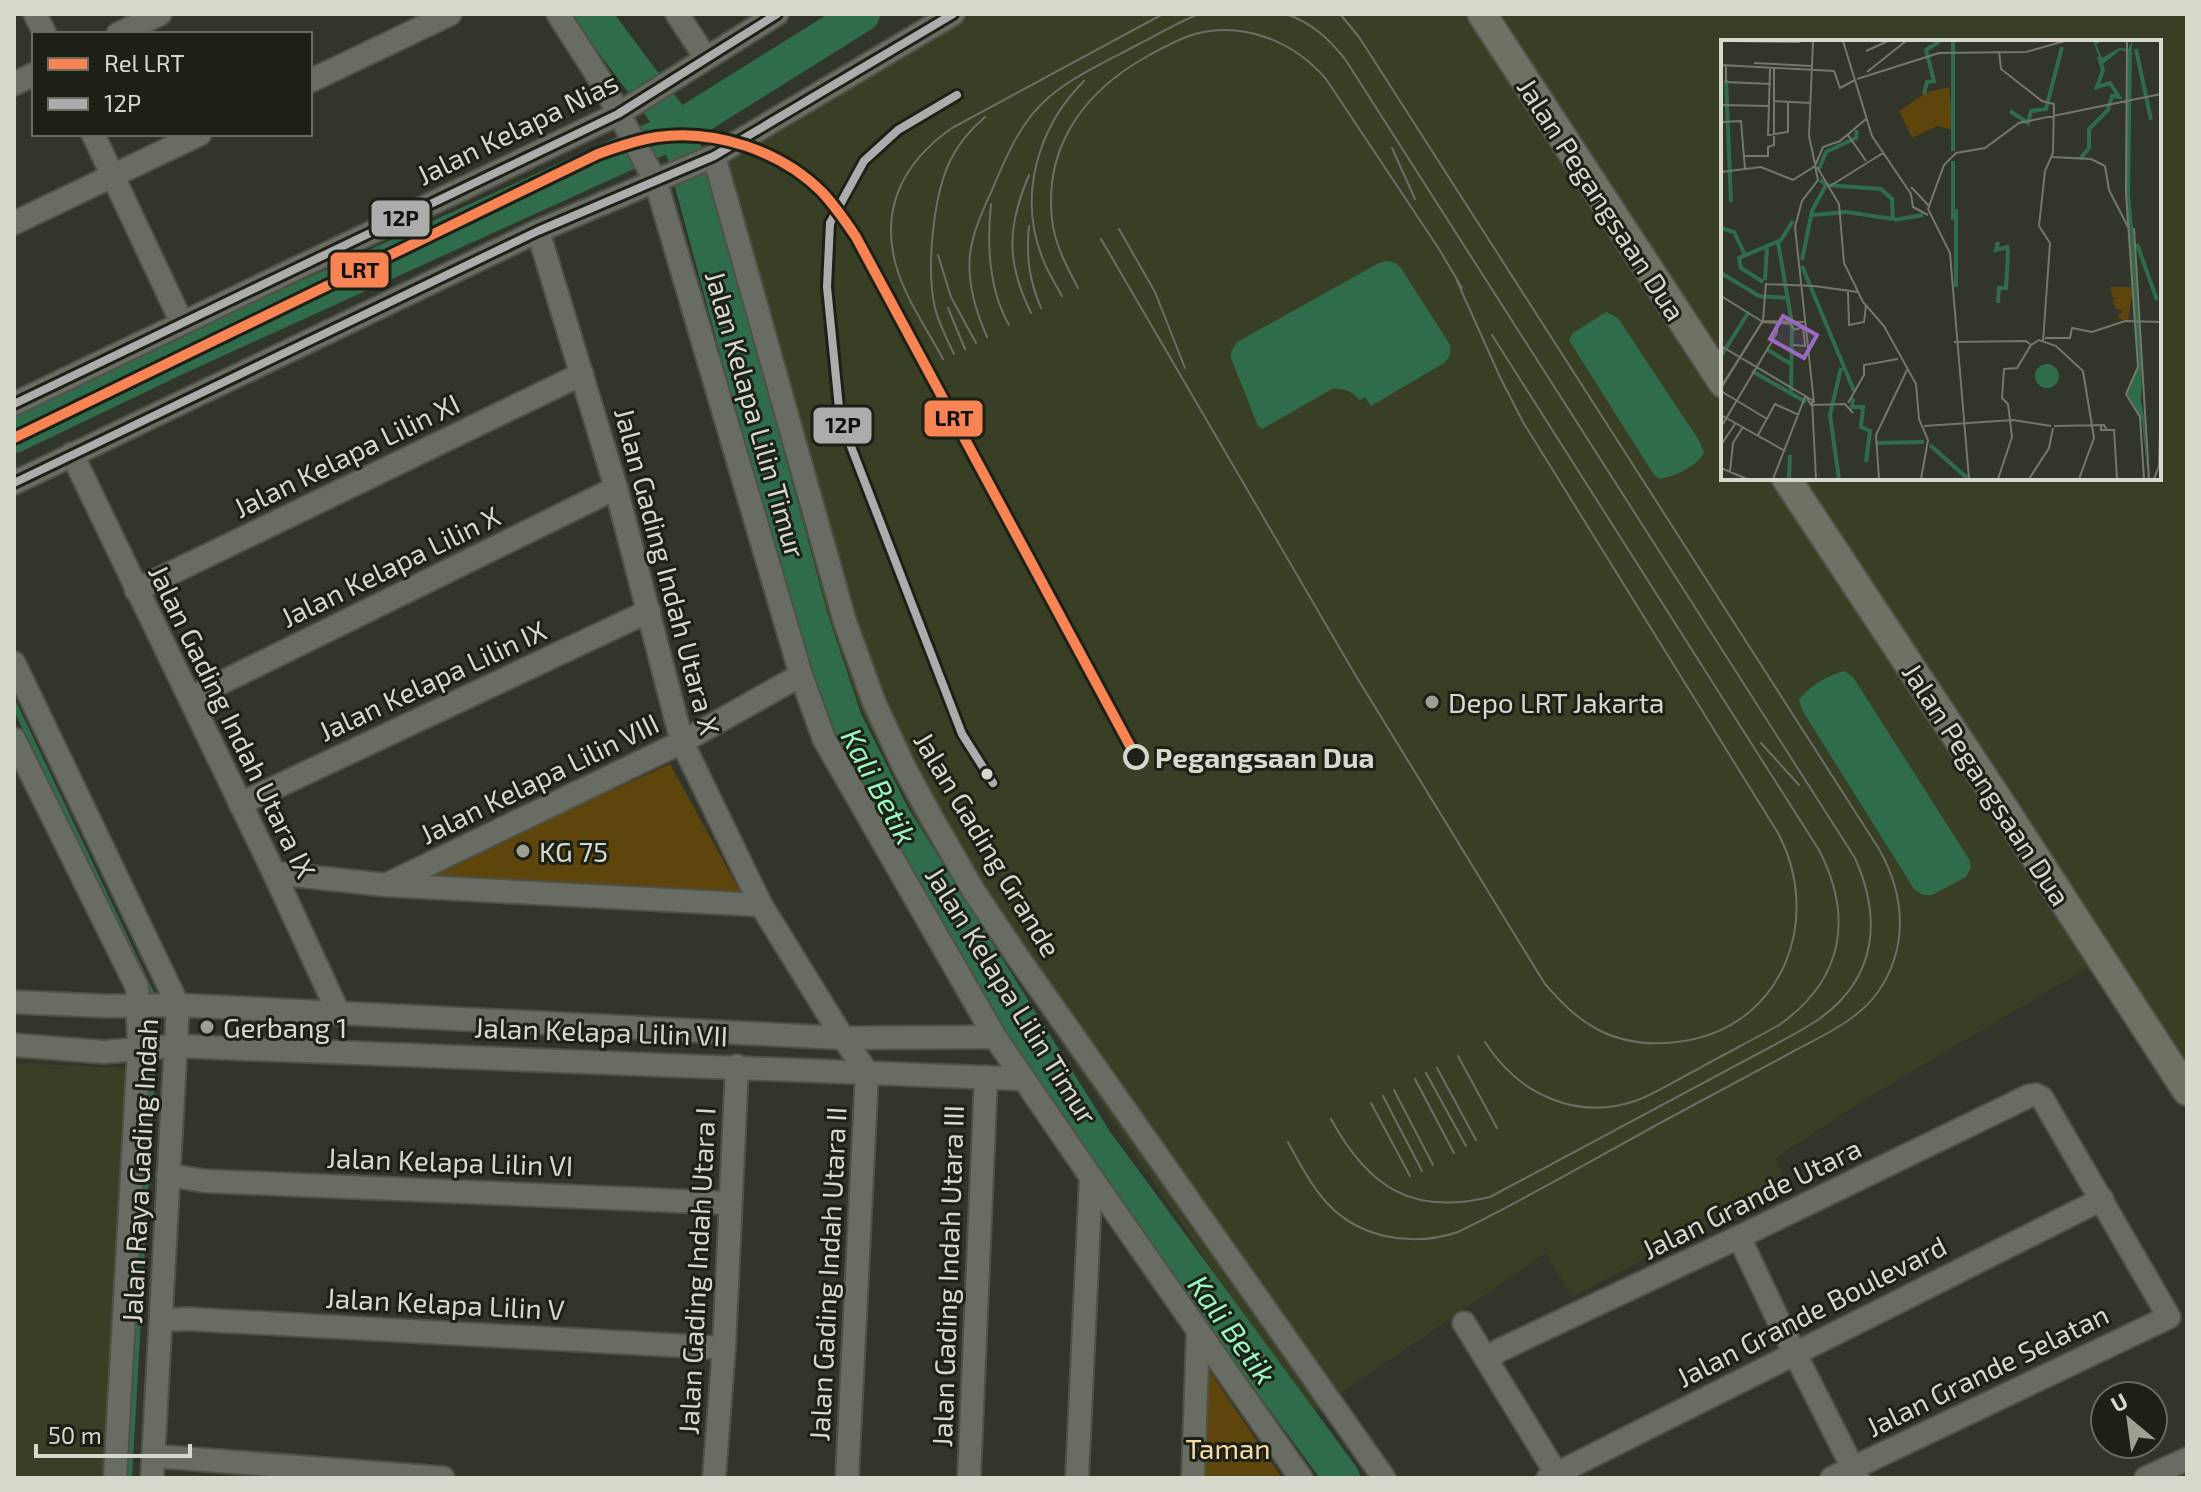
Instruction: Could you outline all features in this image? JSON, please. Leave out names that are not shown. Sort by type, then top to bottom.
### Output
[{"type":"main road","name":"Jalan Pegangsaan Dua","points":[[1482,14],[1721,380]]},
{"type":"main road","name":"Jalan Pegangsaan Dua","points":[[1787,480],[2187,1091]]},
{"type":"street","points":[[35,14],[44,32]]},
{"type":"street","points":[[122,32],[160,14]]},
{"type":"street","points":[[312,80],[450,14]]},
{"type":"street","name":"Jalan Kelapa Lilin Timur","points":[[558,14],[603,84],[626,113],[642,156],[660,180],[669,221],[801,675],[824,739],[995,1037],[1301,1478]]},
{"type":"street","points":[[677,14],[706,58]]},
{"type":"street","name":"Jalan Kelapa Nias","points":[[14,404],[626,113],[777,14]]},
{"type":"street","points":[[14,483],[538,231],[705,161],[953,14]]},
{"type":"street","points":[[14,84],[32,75]]},
{"type":"street","points":[[94,136],[182,323]]},
{"type":"street","points":[[14,223],[196,136]]},
{"type":"street","name":"Jalan Gading Grande","points":[[705,161],[845,622],[874,702],[905,769],[973,890],[1017,956],[1384,1478]]},
{"type":"street","name":"Jalan Gading Indah Utara X","points":[[538,231],[616,488],[682,742],[761,905],[867,1072]]},
{"type":"street","name":"Jalan Kelapa Lilin XI","points":[[136,590],[582,374]]},
{"type":"street","name":"Jalan Gading Indah Utara IX","points":[[72,454],[339,1014]]},
{"type":"street","name":"Jalan Kelapa Lilin X","points":[[190,698],[616,488]]},
{"type":"street","name":"Jalan Kelapa Lilin IX","points":[[240,804],[649,611]]},
{"type":"street","name":"Jalan Raya Gading Indah","points":[[14,663],[178,1005],[153,1467]]},
{"type":"street","name":"Jalan Kelapa Lilin VIII","points":[[386,885],[682,742],[801,675]]},
{"type":"street","name":"Jalan Raya Gading Indah","points":[[14,739],[137,987],[139,1050],[115,1478]]},
{"type":"street","name":"Jalan Kelapa Lilin VIII","points":[[274,873],[386,885],[761,905]]},
{"type":"street","name":"Jalan Kelapa Lilin VII","points":[[14,1002],[178,1005],[843,1038],[995,1037]]},
{"type":"street","name":"Jalan Kelapa Lilin VII","points":[[14,1045],[104,1052],[176,1046],[1023,1079]]},
{"type":"street","name":"Jalan Gading Indah Utara I","points":[[714,1478],[724,1348],[737,1066]]},
{"type":"street","name":"Jalan Gading Indah Utara II","points":[[847,1478],[867,1072]]},
{"type":"street","name":"Jalan Gading Indah Utara III","points":[[969,1478],[986,1077]]},
{"type":"street","name":"Jalan Grande Utara","points":[[1487,1360],[1498,1351],[2029,1096],[2042,1098],[2102,1199]]},
{"type":"street","name":"Jalan Kelapa Lilin VI","points":[[168,1175],[205,1181],[730,1203]]},
{"type":"street","points":[[1077,1478],[1091,1177]]},
{"type":"street","name":"Jalan Grande Selatan","points":[[1832,1478],[1855,1473],[2169,1317],[2102,1199]]},
{"type":"street","name":"Jalan Grande Boulevard","points":[[1554,1477],[1794,1352],[2102,1199]]},
{"type":"street","points":[[1739,1237],[1855,1473]]},
{"type":"street","name":"Jalan Kelapa Lilin V","points":[[162,1320],[724,1348]]},
{"type":"street","points":[[1464,1323],[1554,1477]]},
{"type":"street","points":[[1193,1478],[1198,1331]]},
{"type":"street","points":[[2146,1478],[2187,1459]]},
{"type":"street","points":[[153,1467],[443,1478]]},
{"type":"shaded area","name":"Depo LRT Jakarta","points":[[952,14],[1478,14],[1721,390],[1721,480],[1779,480],[2092,965],[1869,1097],[1775,1158],[1786,1184],[1572,1297],[1546,1253],[1309,1415],[925,839],[848,683],[815,575],[715,156]]},
{"type":"shaded area","points":[[1480,14],[2187,14],[2187,1111],[1780,480],[2161,480],[2161,40],[1721,40],[1721,388]]},
{"type":"shaded area","points":[[1387,261],[1401,268],[1450,345],[1450,355],[1446,361],[1371,406],[1365,397],[1360,400],[1348,391],[1332,389],[1262,429],[1258,426],[1231,358],[1237,342]]},
{"type":"shaded area","points":[[1606,312],[1618,318],[1700,442],[1704,453],[1679,473],[1660,479],[1654,475],[1569,340],[1573,333]]},
{"type":"shaded area","points":[[1845,671],[1853,677],[1969,859],[1971,868],[1966,877],[1932,895],[1923,895],[1914,889],[1802,710],[1799,700],[1808,690],[1826,678]]},
{"type":"shaded area","points":[[14,1063],[127,1068],[103,1478],[14,1478]]},
{"type":"green space","points":[[670,764],[742,895],[421,877]]},
{"type":"green space","name":"Taman","points":[[1204,1363],[1282,1478],[1196,1478]]},
{"type":"waterway","name":"Kali Betik","points":[[592,14],[678,129],[811,621],[844,720],[892,816],[1096,1143],[1342,1478]]},
{"type":"waterway","points":[[14,435],[177,357],[678,129],[862,14]]},
{"type":"waterway","points":[[14,704],[154,999]]},
{"type":"waterway","points":[[129,1478],[153,1054]]},
{"type":"tram line","points":[[943,359],[907,294],[893,250],[893,209],[908,173],[920,157],[952,128],[1163,14]]},
{"type":"tram line","points":[[987,337],[973,296],[970,254],[982,213],[1022,128],[1049,97],[1070,82],[1199,14]]},
{"type":"tram line","points":[[1286,14],[1319,32],[1345,59],[1855,858],[1864,881],[1871,925],[1869,946],[1853,985],[1819,1019],[1490,1197],[1437,1202],[1415,1199],[1395,1191],[1360,1163],[1331,1119]]},
{"type":"tram line","points":[[1288,1142],[1321,1196],[1350,1222],[1384,1236],[1402,1239],[1440,1237],[1458,1232],[1851,1019],[1870,1002],[1888,975],[1895,957],[1900,921],[1894,884],[1879,849],[1359,37],[1340,14]]},
{"type":"tram line","points":[[1078,288],[1059,247],[1052,220],[1051,193],[1062,145],[1073,124],[1104,87],[1146,57],[1195,34],[1232,30],[1284,45],[1326,79],[1462,288]]},
{"type":"tram line","points":[[1062,296],[1044,262],[1035,234],[1033,186],[1044,141],[1068,99],[1084,81]]},
{"type":"tram line","points":[[954,354],[941,326],[932,292],[931,254],[935,213],[950,161],[965,137],[985,117]]},
{"type":"tram line","points":[[1392,148],[1415,199]]},
{"type":"tram line","points":[[1029,175],[1017,211],[1012,244],[1017,277],[1031,313]]},
{"type":"tram line","points":[[991,204],[989,234],[993,282],[1009,325]]},
{"type":"tram line","points":[[1029,226],[1029,268],[1041,308]]},
{"type":"tram line","points":[[1119,229],[1155,292],[1185,368]]},
{"type":"tram line","points":[[1101,239],[1356,676],[1545,984],[1581,1019],[1616,1037],[1661,1043],[1684,1041],[1719,1031],[1747,1014],[1770,991],[1785,963],[1794,932],[1796,899],[1791,866],[1778,833],[1523,422],[1457,281]]},
{"type":"tram line","points":[[938,255],[951,297],[976,343]]},
{"type":"tram line","points":[[948,308],[965,349]]},
{"type":"tram line","points":[[1485,1042],[1514,1076],[1551,1099],[1593,1108],[1638,1100],[1779,1025],[1801,1007],[1829,968],[1839,923],[1837,900],[1819,850],[1492,335]]},
{"type":"tram line","points":[[1761,743],[1799,785]]},
{"type":"tram line","points":[[1458,1056],[1497,1128]]},
{"type":"tram line","points":[[1437,1068],[1476,1140]]},
{"type":"tram line","points":[[1426,1073],[1466,1146]]},
{"type":"tram line","points":[[1415,1079],[1454,1153]]},
{"type":"tram line","points":[[1394,1090],[1433,1165]]},
{"type":"tram line","points":[[1383,1096],[1422,1171]]},
{"type":"tram line","points":[[1371,1103],[1410,1176]]},
{"type":"rail line","name":"LRT","points":[[14,438],[598,154],[642,140],[679,135],[702,136],[746,146],[767,154],[806,178],[827,197],[856,237],[1136,757]]},
{"type":"transit line","name":"12P","points":[[14,404],[618,114],[777,14]]},
{"type":"transit line","name":"12P","points":[[14,483],[538,231],[714,156],[953,14]]},
{"type":"transit line","name":"12P","points":[[957,95],[898,130],[864,161],[830,223],[827,287],[840,418],[962,734],[993,783]]},
{"type":"place","name":"Depo LRT Jakarta","points":[[1432,702]]},
{"type":"place","name":"Pegangsaan Dua","points":[[1136,757]]},
{"type":"place","name":"KG 75","points":[[523,851]]},
{"type":"place","name":"Gerbang 1","points":[[207,1027]]}]
